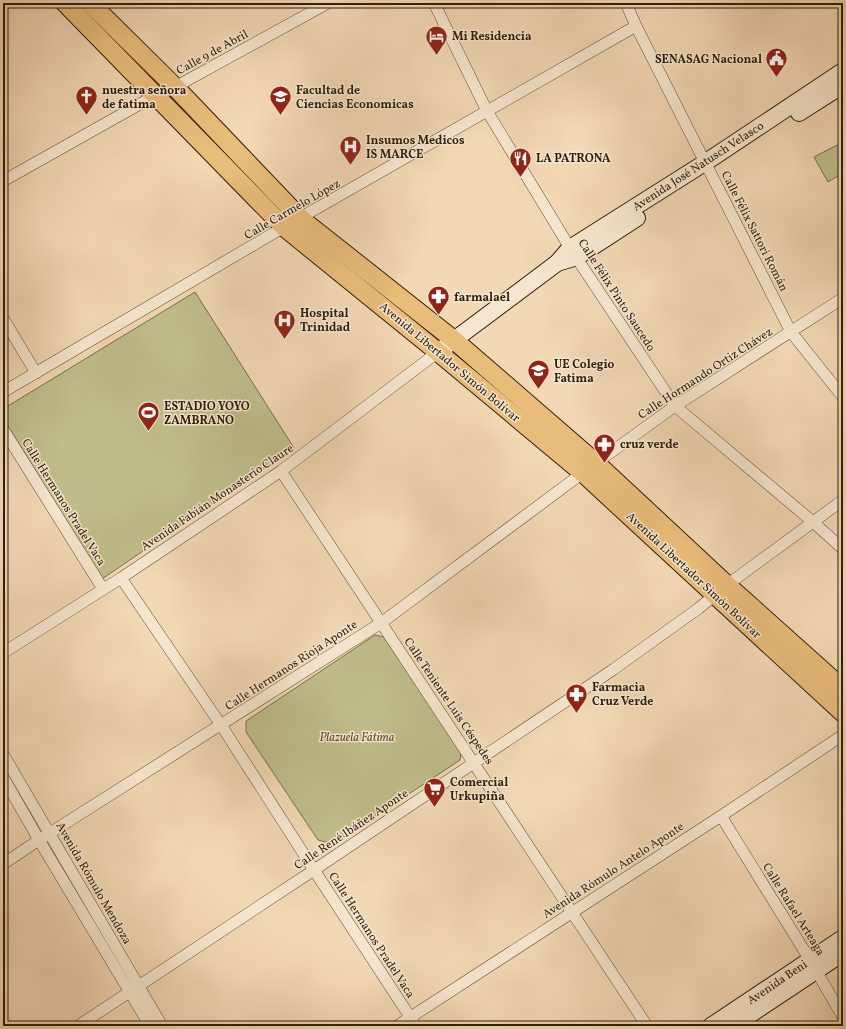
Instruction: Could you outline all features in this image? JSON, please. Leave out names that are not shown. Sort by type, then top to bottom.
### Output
[{"type":"main road","name":"Avenida Libertador Simón Bolívar","points":[[66,3],[284,227],[438,352],[589,468]]},
{"type":"main road","name":"Avenida Libertador Simón Bolívar","points":[[90,3],[175,87],[301,218],[454,340],[721,590],[843,713]]},
{"type":"main road","name":"Avenida José Natusch Velasco","points":[[708,166],[843,71]]},
{"type":"main road","name":"Avenida José Natusch Velasco","points":[[438,352],[573,252],[708,166],[843,85]]},
{"type":"main road","name":"Avenida Libertador Simón Bolívar","points":[[721,590],[843,689]]},
{"type":"main road","name":"Avenida Beni","points":[[733,1026],[813,965],[843,938]]},
{"type":"main road","name":"Avenida Beni","points":[[711,1026],[813,965],[843,953]]},
{"type":"street","name":"Calle 9 de Abril","points":[[3,182],[156,95],[175,87],[328,3]]},
{"type":"street","name":"Calle Félix Pinto Saucedo","points":[[434,3],[487,111],[573,252],[675,406],[843,549]]},
{"type":"street","name":"Calle Félix Sattori Román","points":[[626,3],[636,26],[791,332],[843,397]]},
{"type":"street","name":"Calle Carmelo López","points":[[3,392],[284,227],[636,26]]},
{"type":"street","name":"Calle Hormando Ortiz Chávez","points":[[589,468],[675,406],[843,298]]},
{"type":"street","points":[[3,318],[36,373]]},
{"type":"street","name":"Avenida Fabián Monasterio Claure","points":[[3,653],[121,578],[281,471],[438,352]]},
{"type":"street","name":"Calle Hermanos Pradel Vaca","points":[[3,429],[103,589]]},
{"type":"street","name":"Calle Hermanos Rioja Aponte","points":[[3,864],[49,833],[381,623],[589,468]]},
{"type":"street","name":"Calle Teniente Luis Céspedes","points":[[281,471],[647,1026]]},
{"type":"street","name":"Calle René Ibáñez Aponte","points":[[78,1026],[135,990],[614,669],[843,500]]},
{"type":"street","name":"Calle Hermanos Pradel Vaca","points":[[121,578],[221,725],[413,1022]]},
{"type":"street","name":"Avenida Rómulo Antelo Aponte","points":[[397,1026],[413,1022],[572,912],[843,735]]},
{"type":"street","name":"Avenida Rómulo Mendoza","points":[[3,754],[49,833],[135,990],[150,1026]]},
{"type":"street","name":"Avenida Rómulo Mendoza","points":[[3,777],[39,840],[135,990],[162,1026]]},
{"type":"street","name":"Calle Rafael Arteaga","points":[[721,816],[813,965],[843,1017]]},
{"type":"green space","points":[[843,142],[843,173],[828,182],[814,157]]},
{"type":"green space","name":"ESTADIO YOYO ZAMBRANO","points":[[195,292],[294,448],[102,579],[3,418],[3,409]]},
{"type":"green space","name":"Plazuela Fátima","points":[[375,635],[384,637],[461,751],[460,760],[333,844],[318,840],[246,732],[246,721]]},
{"type":"place","name":"Mi Residencia","points":[[437,56]]},
{"type":"place","name":"SENASAG Nacional","points":[[777,78]]},
{"type":"place","name":"nuestra señora de fatima","points":[[86,116]]},
{"type":"place","name":"Facultad de Ciencias Economicas","points":[[280,116]]},
{"type":"place","name":"Insumos Medicos IS MARCE","points":[[350,166]]},
{"type":"place","name":"LA PATRONA","points":[[520,178]]},
{"type":"place","name":"farmalael","points":[[439,316]]},
{"type":"place","name":"Hospital Trinidad","points":[[284,340]]},
{"type":"place","name":"UE Colegio Fatima","points":[[538,390]]},
{"type":"place","name":"ESTADIO YOYO ZAMBRANO","points":[[148,432]]},
{"type":"place","name":"cruz verde","points":[[604,464]]},
{"type":"place","name":"Farmacia Cruz Verde","points":[[576,714]]},
{"type":"place","name":"Comercial Urkupiña","points":[[434,808]]}]
